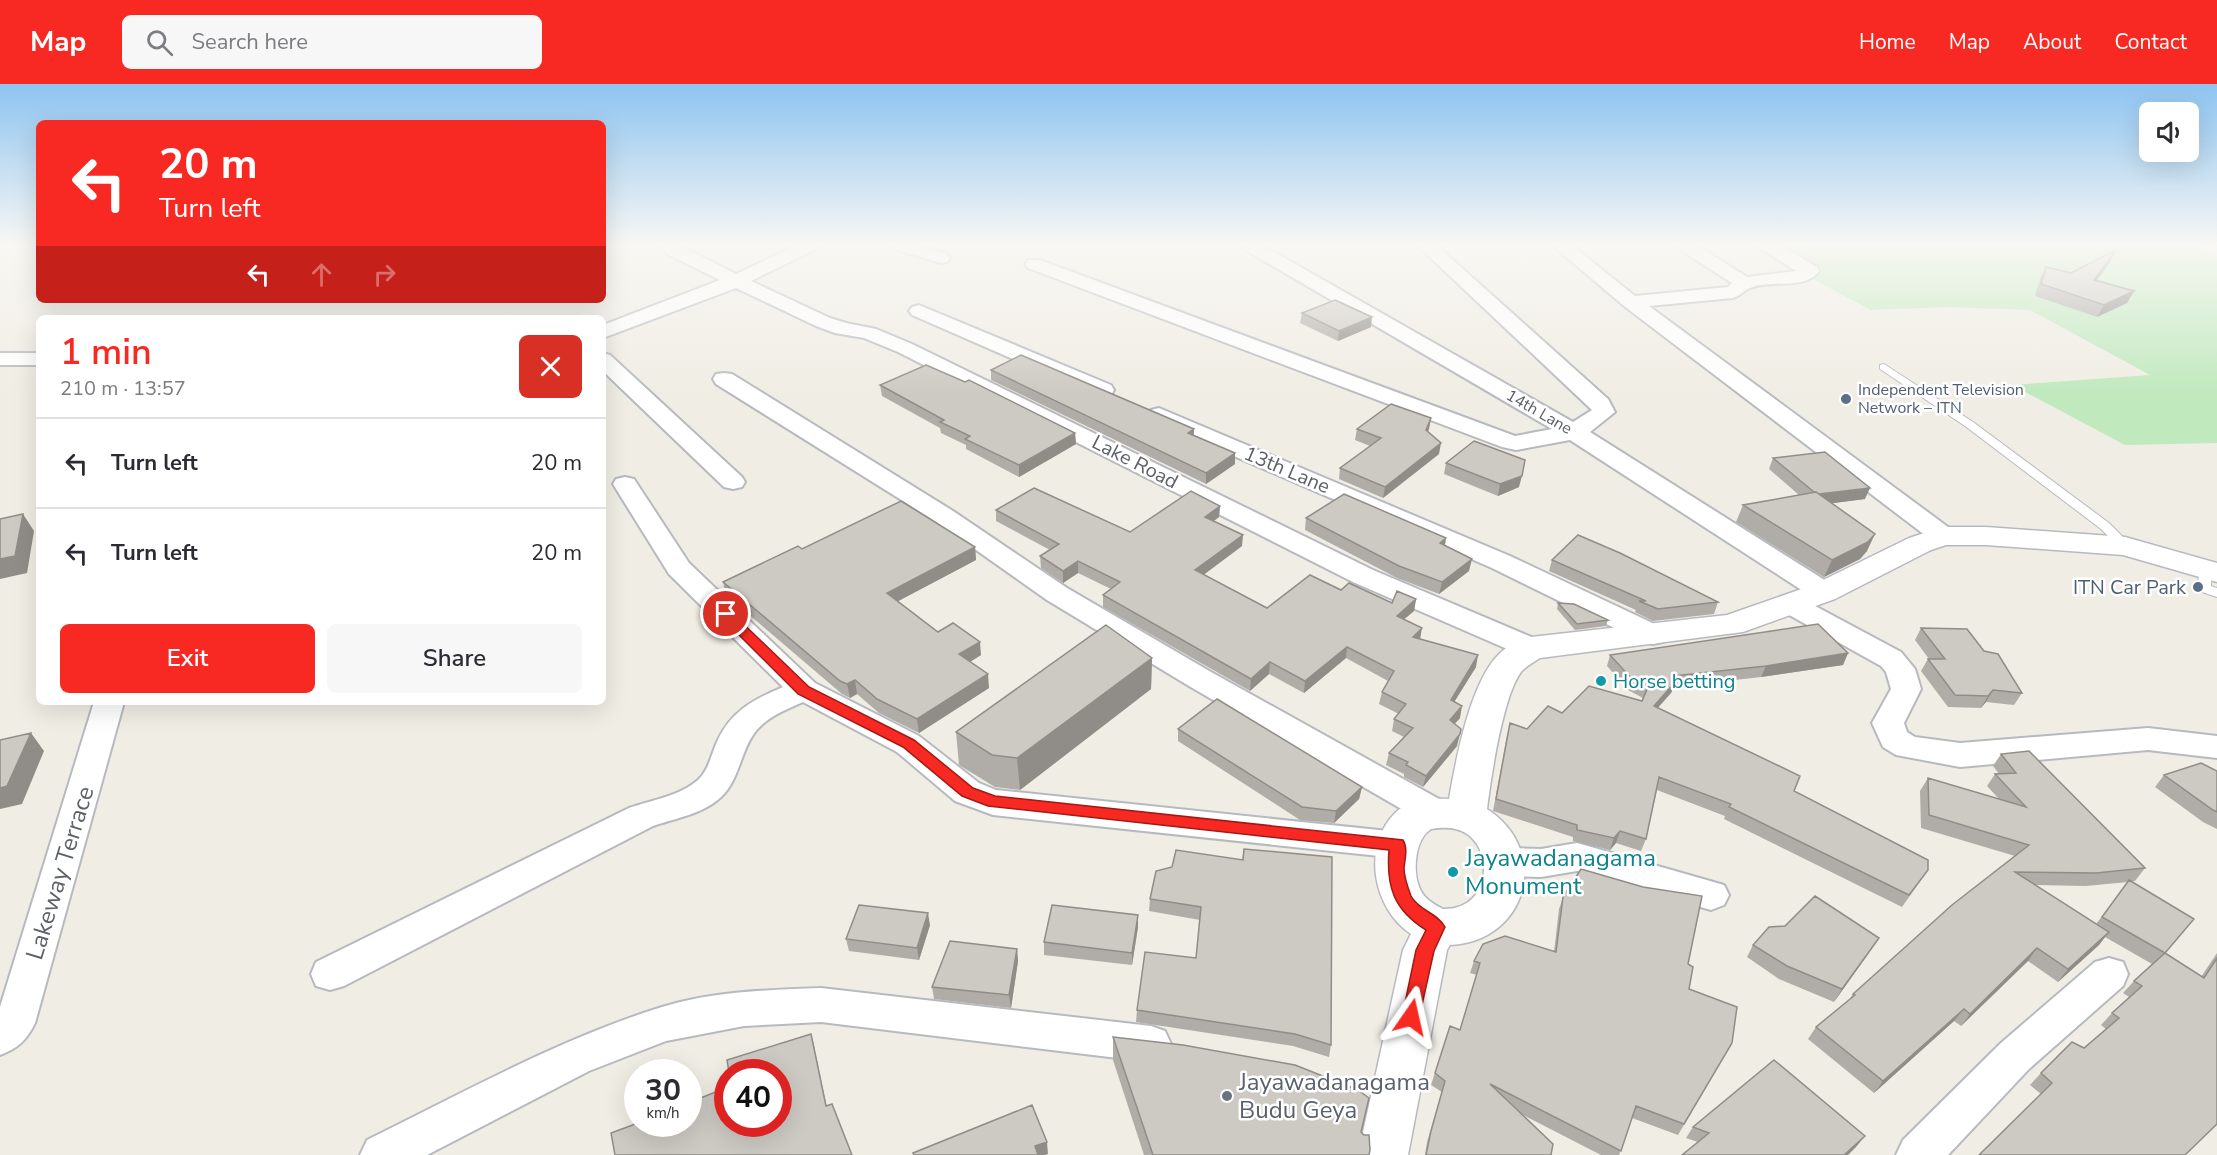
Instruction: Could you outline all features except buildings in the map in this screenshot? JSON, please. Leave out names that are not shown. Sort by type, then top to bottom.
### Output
[{"type":"street","points":[[606,331],[702,294]]},
{"type":"street","name":"Lake Road","points":[[766,294],[823,322],[842,329],[869,333],[905,348],[1363,576],[1531,648]]},
{"type":"street","points":[[1114,294],[1510,442],[1574,432],[1604,412],[1600,404],[1480,294]]},
{"type":"street","name":"14th Lane","points":[[1335,294],[1574,432],[1824,592]]},
{"type":"street","points":[[1621,294],[1943,536]]},
{"type":"street","points":[[1631,302],[1713,294]]},
{"type":"street","name":"13th Lane","points":[[919,311],[1501,562],[1653,635]]},
{"type":"street","points":[[0,359],[36,359]]},
{"type":"street","points":[[606,362],[733,482]]},
{"type":"street","points":[[724,379],[944,516],[1057,594],[1200,679],[1451,814],[1488,830],[1503,854],[1506,879],[1499,900],[1483,915],[1463,926],[1437,927],[1420,917],[1404,901],[1396,871],[1398,844],[1412,821],[1451,814]]},
{"type":"street","points":[[625,484],[679,568],[804,690],[908,744],[967,792],[993,802],[1398,844]]},
{"type":"street","points":[[1451,814],[1473,770],[1493,693],[1501,676],[1511,662],[1531,648],[1731,625],[1824,592],[1920,544],[1943,536],[1996,537],[2125,546],[2213,578]]},
{"type":"street","points":[[1792,605],[1878,650],[1900,669],[1906,689],[1888,723],[1894,739],[1907,747],[1960,755],[2148,739],[2217,747]]},
{"type":"street","points":[[330,974],[641,817],[694,799],[710,788],[727,763],[735,738],[748,717],[804,690]]},
{"type":"street","name":"Lakeway Terrace","points":[[0,1037],[15,1023],[108,705]]},
{"type":"street","points":[[1504,861],[1541,863],[1577,857],[1710,896]]},
{"type":"street","points":[[1383,1155],[1377,1099],[1425,950],[1437,927]]},
{"type":"street","points":[[1918,1155],[2015,1056],[2109,974]]},
{"type":"street","points":[[382,1155],[575,1058],[664,1024],[744,1009],[821,1005],[1191,1050]]},
{"type":"lane","points":[[1884,367],[1969,424],[2105,526],[2125,546]]},
{"type":"green space","points":[[1841,294],[2217,294],[2217,443],[2125,445],[2012,385],[2150,375],[2030,310],[1947,307],[1871,310]]},
{"type":"place","name":"Independent Television Network – ITN","points":[[1846,399]]},
{"type":"place","name":"ITN Car Park","points":[[2198,587]]},
{"type":"place","name":"Horse betting","points":[[1601,681]]},
{"type":"place","name":"Jayawadanagama Monument","points":[[1453,872]]},
{"type":"place","name":"Jayawadanagama Budu Geya","points":[[1227,1096]]},
{"type":"route","points":[[726,614],[804,690],[908,744],[967,792],[993,802],[1398,844],[1396,871],[1404,901],[1420,917],[1437,927],[1425,950],[1411,1017]]}]
